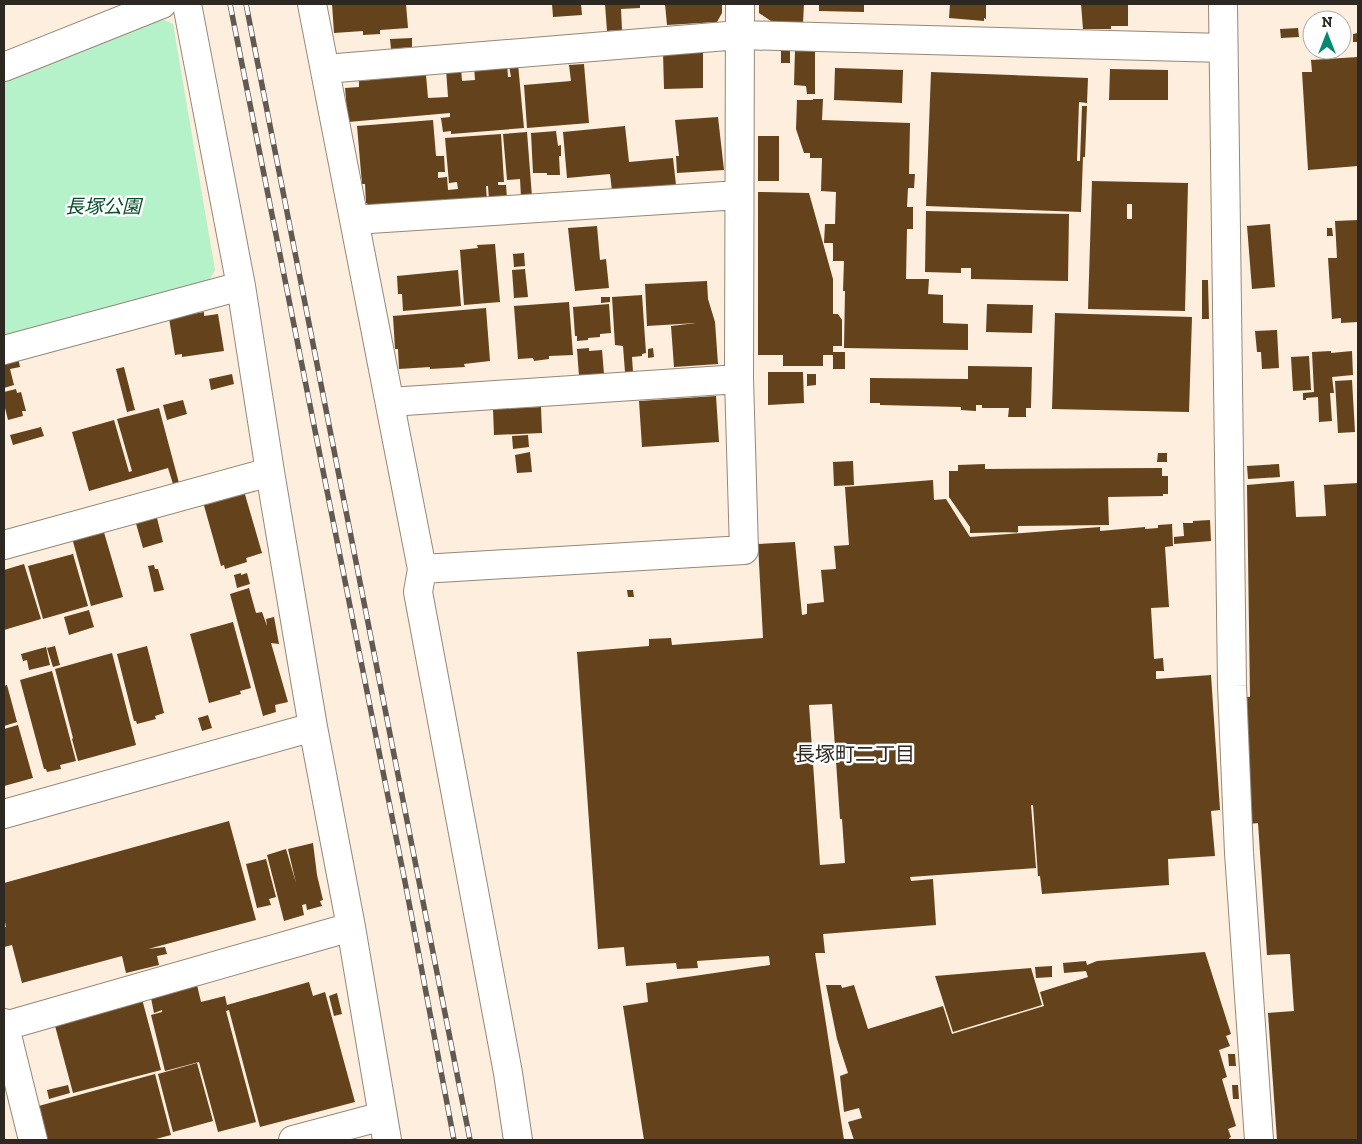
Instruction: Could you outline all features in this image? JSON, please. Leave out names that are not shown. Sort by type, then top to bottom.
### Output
[{"type":"street","points":[[4,67],[162,4]]},
{"type":"street","points":[[188,4],[241,286],[312,727],[351,927],[385,1128],[292,1140]]},
{"type":"street","points":[[312,4],[422,569],[418,592],[508,1073],[518,1140]]},
{"type":"street","points":[[422,569],[744,550],[739,379],[740,4]]},
{"type":"street","points":[[1223,4],[1232,686],[1239,853],[1259,1140]]},
{"type":"street","points":[[325,69],[739,35],[1223,48]]},
{"type":"street","points":[[354,220],[739,195]]},
{"type":"street","points":[[4,350],[241,286]]},
{"type":"street","points":[[390,402],[739,379]]},
{"type":"street","points":[[4,546],[270,472]]},
{"type":"street","points":[[4,814],[312,727]]},
{"type":"street","points":[[33,1140],[4,1024],[351,927]]},
{"type":"green space","name":"長塚公園","points":[[162,19],[173,24],[215,270],[209,281],[4,336],[4,79]]},
{"type":"building","points":[[332,4],[406,4],[408,28],[380,30],[380,34],[363,35],[363,31],[334,33]]},
{"type":"building","points":[[552,4],[581,4],[582,15],[553,17]]},
{"type":"building","points":[[605,4],[640,4],[640,8],[621,9],[622,30],[607,31]]},
{"type":"building","points":[[665,4],[722,4],[722,13],[717,22],[667,25]]},
{"type":"building","points":[[759,4],[804,4],[803,23],[771,21],[759,13]]},
{"type":"building","points":[[819,4],[864,4],[864,12],[819,11]]},
{"type":"building","points":[[950,4],[986,4],[986,19],[984,18],[984,21],[949,18]]},
{"type":"building","points":[[1081,4],[1128,4],[1128,26],[1111,26],[1111,29],[1083,29]]},
{"type":"building","points":[[1298,28],[1299,37],[1281,38],[1280,29]]},
{"type":"building","points":[[1358,33],[1358,42],[1353,42],[1353,34]]},
{"type":"building","points":[[412,38],[412,47],[391,49],[390,39]]},
{"type":"building","points":[[781,47],[790,47],[790,63],[781,63]]},
{"type":"building","points":[[795,50],[815,51],[815,94],[807,94],[806,86],[794,85]]},
{"type":"building","points":[[703,51],[703,88],[664,89],[663,52]]},
{"type":"building","points":[[1352,57],[1358,57],[1358,166],[1308,170],[1302,72],[1312,72],[1311,60],[1352,60]]},
{"type":"building","points":[[507,63],[508,77],[511,77],[509,66],[518,64],[524,128],[451,134],[451,131],[443,132],[441,118],[450,117],[450,113],[348,122],[345,88],[359,87],[359,81],[426,75],[428,98],[448,97],[446,69],[461,68],[462,81],[475,80],[474,66]]},
{"type":"building","points":[[584,64],[589,123],[527,128],[524,85],[571,81],[569,65]]},
{"type":"building","points":[[835,68],[903,70],[902,103],[834,100]]},
{"type":"building","points":[[1110,69],[1168,70],[1168,100],[1109,100]]},
{"type":"building","points":[[931,72],[1088,78],[1087,103],[1079,102],[1077,161],[1080,161],[1082,106],[1087,106],[1081,212],[926,206]]},
{"type":"building","points":[[823,99],[822,120],[910,123],[909,174],[915,174],[914,188],[908,188],[907,207],[913,207],[913,229],[907,229],[906,279],[929,279],[928,294],[943,295],[943,323],[968,324],[968,350],[844,348],[844,261],[833,261],[833,243],[824,243],[825,224],[835,224],[836,192],[821,191],[822,158],[810,158],[810,153],[804,153],[796,129],[797,100]]},
{"type":"building","points":[[718,117],[724,170],[677,173],[676,156],[679,156],[675,120]]},
{"type":"building","points":[[433,120],[436,156],[444,156],[445,172],[438,172],[438,178],[447,177],[448,190],[458,189],[457,182],[449,183],[445,138],[501,134],[504,182],[498,182],[498,185],[506,185],[507,199],[489,200],[488,186],[486,186],[487,202],[449,205],[449,199],[441,200],[442,206],[377,209],[366,203],[365,184],[362,184],[357,126]]},
{"type":"building","points":[[625,126],[629,162],[673,158],[676,185],[612,191],[610,174],[567,178],[563,132]]},
{"type":"building","points":[[556,131],[558,146],[561,145],[561,156],[559,156],[560,175],[533,173],[531,133]]},
{"type":"building","points":[[527,132],[532,197],[521,197],[520,179],[507,180],[503,134]]},
{"type":"building","points":[[758,136],[779,136],[779,181],[758,181]]},
{"type":"building","points":[[1092,181],[1188,183],[1185,311],[1088,309]],"holes":[[[1127,204],[1132,204],[1132,219],[1127,219]]]},
{"type":"building","points":[[758,192],[809,193],[833,279],[833,314],[838,314],[842,320],[842,346],[833,346],[833,352],[845,352],[845,369],[833,369],[833,355],[823,355],[823,366],[783,366],[783,355],[758,355]]},
{"type":"building","points":[[926,211],[1069,214],[1068,281],[971,279],[971,268],[961,268],[961,273],[925,272]]},
{"type":"building","points":[[1358,220],[1358,322],[1341,323],[1341,318],[1332,319],[1328,258],[1337,258],[1335,221]]},
{"type":"building","points":[[1270,224],[1275,287],[1252,289],[1247,226]]},
{"type":"building","points":[[597,226],[600,260],[606,259],[609,288],[575,291],[568,228]]},
{"type":"building","points":[[1327,228],[1332,228],[1333,236],[1327,236]]},
{"type":"building","points":[[495,244],[500,302],[464,305],[460,250],[478,248],[477,245]]},
{"type":"building","points":[[524,253],[525,266],[514,267],[513,254]]},
{"type":"building","points":[[525,269],[528,297],[514,298],[512,270]]},
{"type":"building","points":[[458,270],[461,306],[403,311],[402,294],[398,294],[397,276]]},
{"type":"building","points":[[1202,280],[1208,280],[1209,319],[1202,319]]},
{"type":"building","points":[[707,281],[708,299],[715,322],[718,364],[674,367],[671,326],[696,323],[647,326],[645,284]]},
{"type":"building","points":[[642,295],[646,353],[642,354],[642,356],[632,357],[633,372],[625,372],[623,346],[615,345],[612,297]]},
{"type":"building","points":[[601,297],[610,297],[610,302],[601,303]]},
{"type":"building","points":[[569,302],[573,355],[549,356],[549,359],[534,361],[533,358],[518,359],[514,306]]},
{"type":"building","points":[[609,304],[611,333],[600,334],[600,337],[588,338],[588,340],[577,341],[573,307]]},
{"type":"building","points":[[987,304],[1033,305],[1032,333],[986,332]]},
{"type":"building","points":[[486,308],[490,361],[464,364],[465,367],[399,369],[398,349],[395,349],[393,316]]},
{"type":"building","points":[[204,312],[204,316],[218,314],[224,351],[182,357],[182,354],[175,355],[169,318]]},
{"type":"building","points":[[1055,313],[1192,317],[1189,412],[1052,409]]},
{"type":"building","points":[[1277,330],[1279,368],[1262,369],[1261,352],[1257,352],[1255,331]]},
{"type":"building","points":[[589,348],[589,351],[602,350],[604,374],[579,376],[577,349]]},
{"type":"building","points":[[653,348],[654,357],[648,358],[648,349]]},
{"type":"building","points":[[1331,351],[1331,353],[1352,351],[1353,375],[1332,377],[1334,393],[1330,393],[1332,421],[1319,422],[1318,397],[1303,400],[1303,393],[1314,392],[1312,352]]},
{"type":"building","points":[[1309,356],[1311,390],[1293,391],[1291,357]]},
{"type":"building","points":[[18,358],[20,367],[10,369],[14,385],[4,388],[4,362]]},
{"type":"building","points":[[968,366],[1032,367],[1031,408],[1026,408],[1026,417],[1008,417],[1009,408],[982,408],[982,405],[976,405],[976,411],[961,410],[961,407],[880,405],[880,403],[870,403],[870,378],[968,379]]},
{"type":"building","points":[[124,367],[135,410],[127,412],[116,369]]},
{"type":"building","points":[[768,372],[803,372],[804,403],[768,405]]},
{"type":"building","points":[[232,374],[234,384],[211,390],[209,379]]},
{"type":"building","points":[[807,374],[816,374],[816,385],[807,386]]},
{"type":"building","points":[[1352,380],[1355,432],[1338,433],[1335,381]]},
{"type":"building","points":[[16,389],[17,393],[21,392],[26,411],[22,411],[23,416],[8,420],[4,404],[4,392]]},
{"type":"building","points":[[716,396],[719,442],[642,447],[639,401]]},
{"type":"building","points":[[183,400],[187,414],[167,420],[163,405]]},
{"type":"building","points":[[541,407],[542,433],[494,435],[493,409]]},
{"type":"building","points":[[159,408],[179,483],[173,484],[168,468],[89,491],[72,432],[114,420],[129,472],[132,471],[117,419]]},
{"type":"building","points":[[41,427],[44,436],[13,445],[10,435]]},
{"type":"building","points":[[528,435],[529,447],[513,449],[512,436]]},
{"type":"building","points":[[530,452],[532,472],[517,473],[515,455]]},
{"type":"building","points":[[1158,453],[1167,453],[1167,462],[1157,462]]},
{"type":"building","points":[[853,461],[854,485],[834,486],[833,462]]},
{"type":"building","points":[[985,464],[985,469],[1162,468],[1162,476],[1168,476],[1168,494],[1163,494],[1163,496],[1108,497],[1109,525],[1018,526],[1018,532],[970,533],[970,527],[949,497],[949,471],[958,471],[958,465]]},
{"type":"building","points":[[1279,464],[1280,477],[1248,479],[1247,466]]},
{"type":"building","points":[[933,480],[934,500],[946,499],[970,537],[1100,527],[1100,531],[1145,527],[1145,529],[1158,528],[1158,525],[1172,524],[1173,546],[1165,547],[1169,607],[1151,608],[1154,659],[1163,658],[1164,671],[1156,671],[1156,679],[1211,675],[1220,810],[1211,811],[1215,856],[1168,859],[1169,885],[1042,894],[1040,876],[1038,876],[1033,805],[1031,805],[1036,868],[910,877],[911,881],[933,879],[936,925],[823,934],[825,953],[815,953],[844,1140],[644,1140],[623,1006],[648,1002],[646,983],[770,965],[769,956],[697,961],[698,968],[677,969],[676,963],[626,966],[624,947],[598,949],[577,652],[649,646],[649,639],[671,638],[672,645],[763,638],[758,544],[795,542],[802,615],[807,614],[807,604],[824,602],[821,570],[836,569],[834,546],[849,545],[845,487]],"holes":[[[832,704],[840,819],[842,819],[845,863],[820,865],[809,705]]]},
{"type":"building","points":[[1294,481],[1296,517],[1326,516],[1324,485],[1358,483],[1358,1140],[1277,1140],[1268,1013],[1294,1011],[1290,954],[1267,955],[1258,823],[1249,824],[1247,697],[1250,697],[1247,485]]},
{"type":"building","points":[[244,491],[262,553],[246,558],[247,562],[225,569],[224,565],[221,566],[203,502]]},
{"type":"building","points":[[156,514],[163,542],[143,548],[135,520]]},
{"type":"building","points":[[1210,520],[1211,541],[1174,544],[1174,537],[1184,536],[1183,523]]},
{"type":"building","points":[[103,529],[123,597],[91,606],[72,538]]},
{"type":"building","points":[[73,554],[88,606],[43,619],[28,566]]},
{"type":"building","points":[[24,564],[41,619],[4,630],[4,570]]},
{"type":"building","points":[[154,565],[155,569],[158,569],[164,590],[154,592],[148,566]]},
{"type":"building","points":[[241,573],[241,575],[247,573],[250,584],[237,588],[234,575]]},
{"type":"building","points":[[249,588],[256,613],[262,612],[267,626],[266,619],[274,617],[279,644],[271,643],[288,702],[275,705],[276,712],[263,716],[230,594]]},
{"type":"building","points":[[627,590],[633,590],[634,597],[628,597]]},
{"type":"building","points":[[89,610],[94,627],[69,635],[64,617]]},
{"type":"building","points":[[233,622],[251,688],[240,691],[241,694],[209,703],[190,634]]},
{"type":"building","points":[[55,646],[60,665],[53,667],[47,648]]},
{"type":"building","points":[[147,646],[164,713],[155,716],[156,719],[137,724],[134,721],[117,654]]},
{"type":"building","points":[[46,647],[50,665],[29,670],[27,660],[23,661],[21,654]]},
{"type":"building","points":[[112,653],[136,745],[78,761],[55,669]]},
{"type":"building","points":[[52,671],[76,761],[60,765],[61,769],[47,772],[44,769],[20,680]]},
{"type":"building","points":[[7,685],[17,722],[4,726],[4,686]]},
{"type":"building","points":[[208,715],[212,728],[202,731],[198,718]]},
{"type":"building","points":[[18,725],[33,778],[4,786],[4,729]]},
{"type":"building","points":[[229,821],[256,920],[148,949],[165,947],[167,954],[157,956],[159,965],[126,973],[122,956],[22,983],[12,945],[4,947],[4,927],[6,927],[4,917],[4,883]]},
{"type":"building","points":[[313,843],[317,875],[323,900],[320,901],[322,906],[307,910],[306,904],[302,905],[304,915],[284,921],[267,855],[286,849],[296,883],[288,849]]},
{"type":"building","points":[[266,859],[276,897],[269,899],[271,905],[257,908],[246,864]]},
{"type":"building","points":[[1205,952],[1231,1034],[1226,1036],[1230,1046],[1219,1050],[1227,1077],[1222,1079],[1236,1126],[1228,1129],[1231,1137],[1229,1140],[854,1140],[848,1122],[862,1118],[859,1108],[844,1112],[840,1076],[848,1073],[837,1039],[826,985],[841,985],[842,988],[854,985],[868,1029],[943,1006],[952,1034],[1044,1006],[1040,992],[1088,977],[1086,971],[1064,973],[1063,963],[1086,961],[1087,965],[1097,961]]},
{"type":"building","points":[[1052,966],[1052,977],[1036,978],[1035,967]]},
{"type":"building","points":[[1031,968],[1042,1005],[953,1032],[935,976]]},
{"type":"building","points":[[309,982],[313,996],[325,992],[355,1102],[260,1127],[229,1010],[226,1011],[256,1122],[218,1132],[199,1062],[165,1071],[151,1015],[162,1012],[162,1010],[154,1013],[151,998],[197,985],[201,1002],[225,996],[227,1005]]},
{"type":"building","points":[[337,993],[342,1014],[334,1016],[329,996]]},
{"type":"building","points":[[142,999],[161,1070],[73,1093],[54,1022]]},
{"type":"building","points":[[1228,1054],[1235,1054],[1236,1066],[1229,1066]]},
{"type":"building","points":[[197,1063],[213,1121],[173,1132],[158,1074]]},
{"type":"building","points":[[155,1074],[171,1135],[152,1140],[44,1140],[35,1107]]},
{"type":"building","points":[[68,1085],[70,1093],[49,1099],[47,1090]]},
{"type":"building","points":[[1232,1085],[1238,1085],[1239,1099],[1233,1099]]},
{"type":"railway","points":[[230,4],[406,887],[454,1140]]},
{"type":"railway","points":[[246,4],[470,1140]]},
{"type":"district","name":"長塚町二丁目","points":[[855,754]]}]
